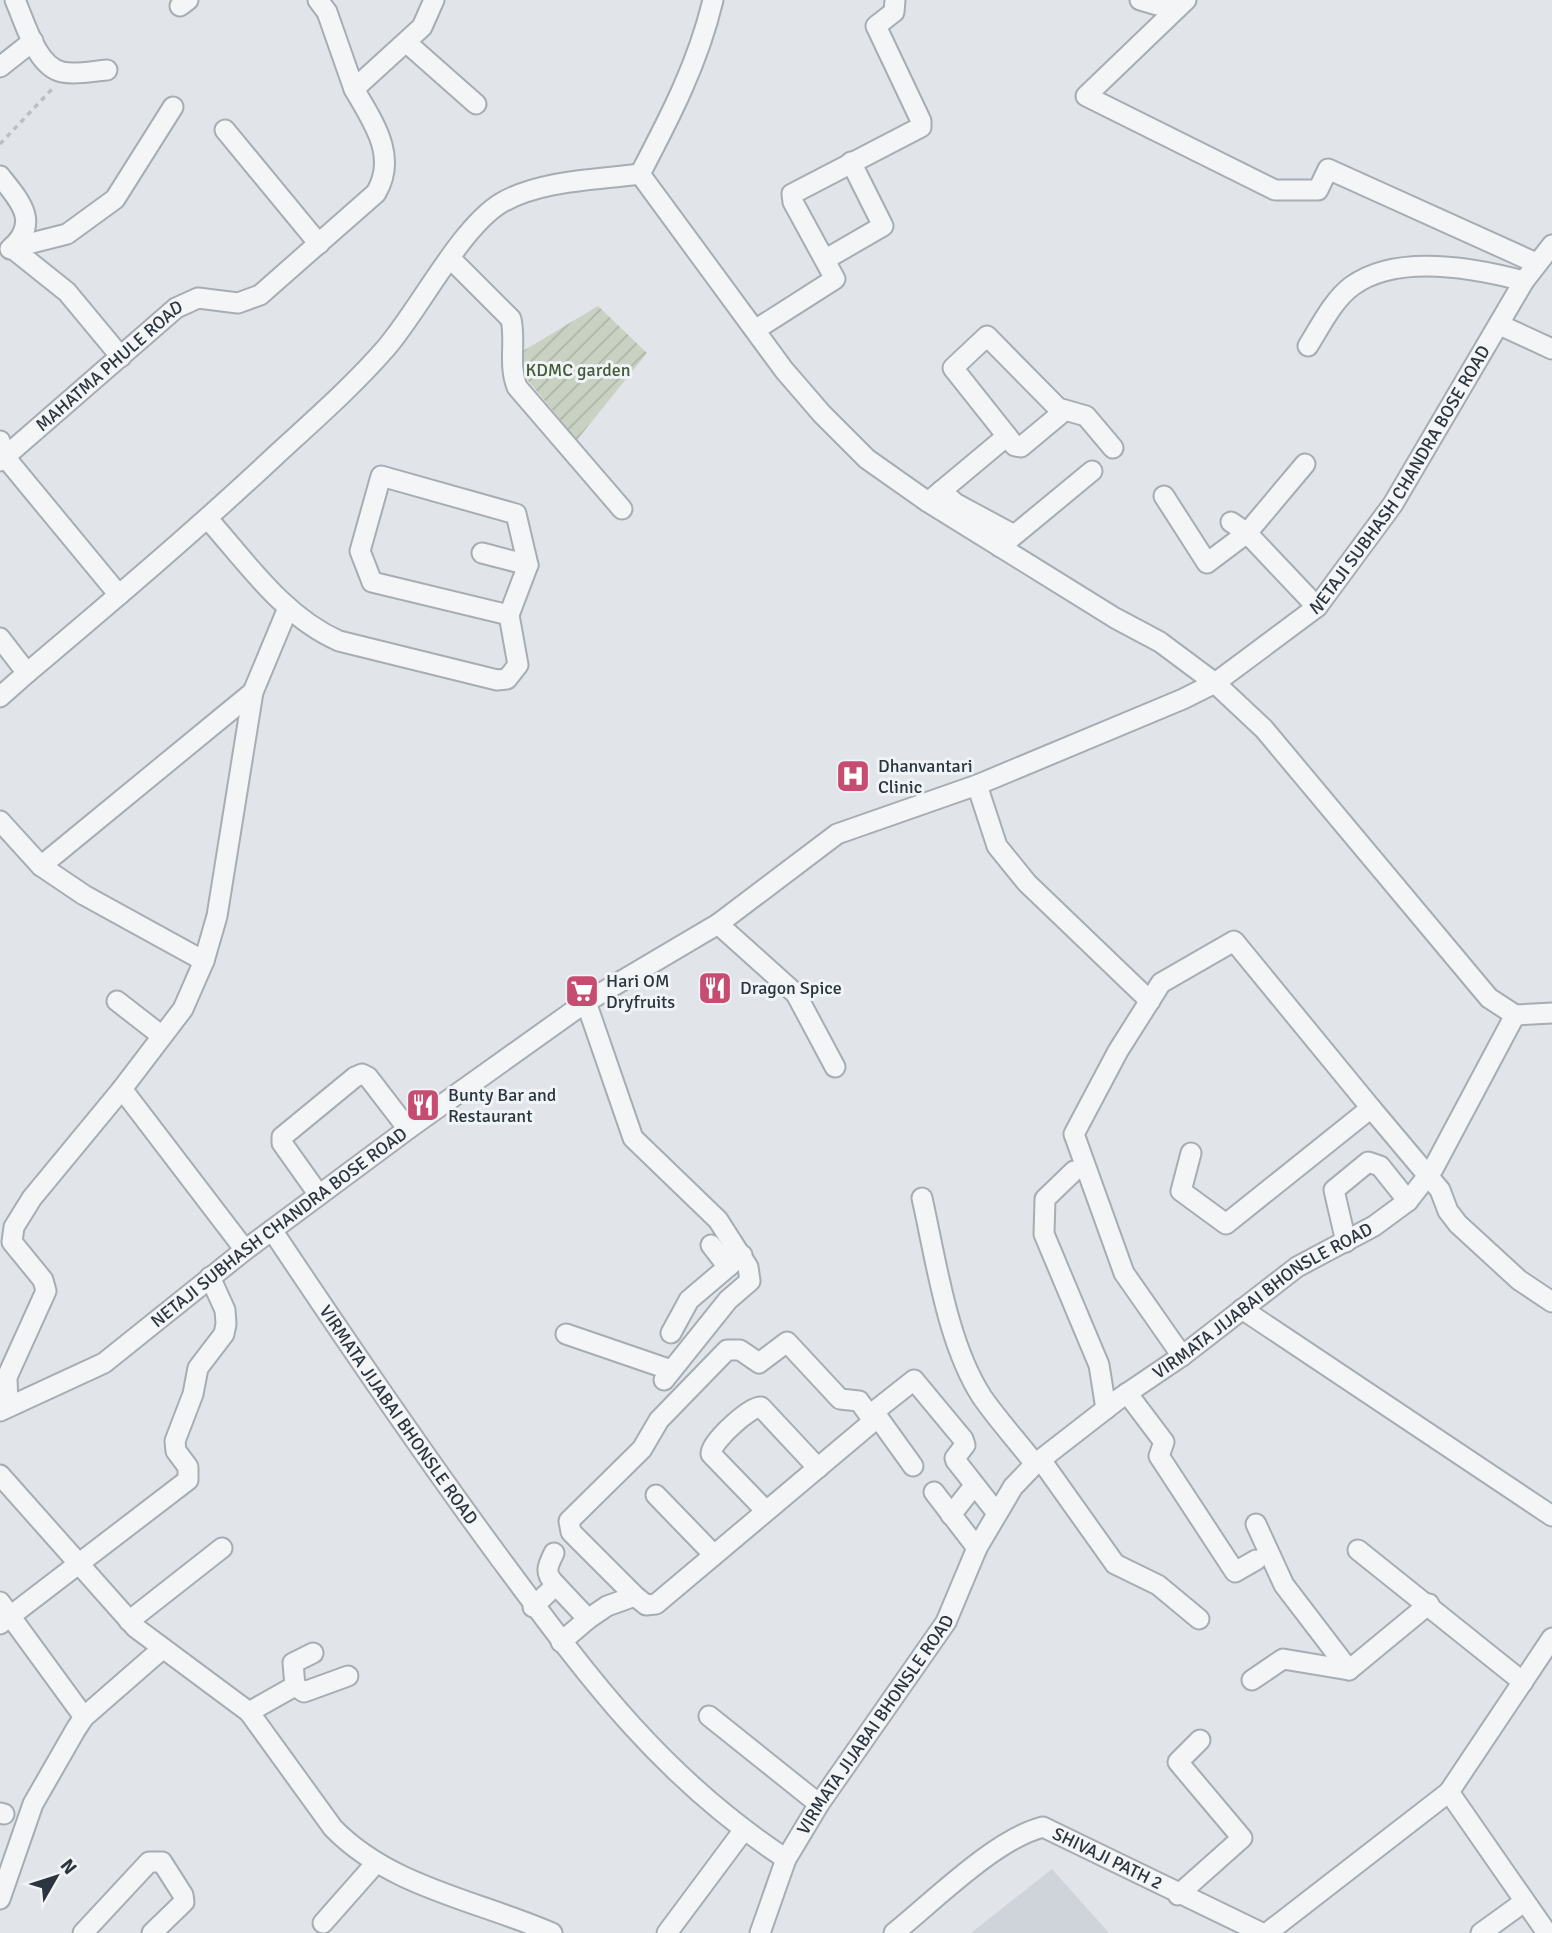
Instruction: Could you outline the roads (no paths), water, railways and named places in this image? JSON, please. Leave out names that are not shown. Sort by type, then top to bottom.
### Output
[{"type":"street","points":[[15,0],[33,41],[51,68],[65,73],[107,70]]},
{"type":"street","points":[[318,0],[327,12],[354,89],[422,27],[434,0]]},
{"type":"street","points":[[640,174],[687,86],[703,43],[713,0]]},
{"type":"street","points":[[755,330],[832,283],[836,275],[793,202],[792,194],[921,127],[921,121],[876,26],[894,12],[895,0]]},
{"type":"street","points":[[1140,0],[1157,5],[1165,0]]},
{"type":"street","points":[[1186,0],[1086,96],[1275,190],[1318,190],[1328,169],[1536,263]]},
{"type":"street","points":[[0,67],[33,41]]},
{"type":"street","points":[[407,43],[476,104]]},
{"type":"street","name":"MAHATMA PHULE ROAD","points":[[2,453],[121,357],[176,308],[198,298],[238,303],[260,295],[376,193],[385,178],[380,135],[354,89]]},
{"type":"street","points":[[6,252],[67,234],[115,199],[173,107]]},
{"type":"street","points":[[225,130],[319,244]]},
{"type":"street","points":[[826,258],[883,226],[851,162]]},
{"type":"street","points":[[0,697],[208,519],[329,407],[386,348],[483,218],[499,204],[520,193],[640,174]]},
{"type":"street","points":[[640,174],[784,370],[867,459],[1007,541],[1160,642],[1215,683],[1264,729],[1489,998],[1515,1015],[1552,1013]]},
{"type":"street","points":[[0,176],[24,211],[27,225],[22,238],[6,252]]},
{"type":"street","name":"NETAJI SUBHASH CHANDRA BOSE ROAD","points":[[4,1409],[104,1363],[245,1250],[408,1129],[586,1002],[718,924],[837,834],[977,785],[1215,683],[1317,607],[1393,503],[1524,281],[1552,245]]},
{"type":"street","points":[[6,252],[67,292],[121,357]]},
{"type":"street","points":[[451,259],[511,319],[514,332],[512,373],[517,387],[622,509]]},
{"type":"street","points":[[1308,346],[1334,306],[1352,286],[1376,275],[1445,265],[1479,269],[1524,281]]},
{"type":"street","points":[[1500,325],[1552,349]]},
{"type":"street","points":[[1063,412],[1021,447],[1014,446],[953,368],[987,336],[1063,412],[1086,416],[1113,448]]},
{"type":"street","points":[[934,496],[1007,436]]},
{"type":"street","points":[[2,453],[119,595]]},
{"type":"street","points":[[1164,496],[1207,562],[1239,527],[1305,464]]},
{"type":"street","points":[[1007,541],[1092,471]]},
{"type":"street","points":[[208,519],[288,608],[316,631],[339,641],[497,680],[507,679],[518,665],[509,615],[528,565],[516,514],[381,476],[360,551],[372,582],[509,615]]},
{"type":"street","points":[[1239,527],[1317,607]]},
{"type":"street","points":[[482,553],[528,565]]},
{"type":"street","points":[[4,1409],[7,1377],[46,1291],[43,1280],[12,1242],[14,1227],[32,1198],[122,1090],[183,1009],[204,961],[217,916],[253,692],[288,608]]},
{"type":"street","points":[[0,638],[27,673]]},
{"type":"street","points":[[41,866],[253,692]]},
{"type":"street","points":[[977,785],[997,846],[1027,883],[1150,1001]]},
{"type":"street","points":[[0,821],[41,866],[84,895],[204,961]]},
{"type":"street","points":[[718,924],[796,994],[835,1067]]},
{"type":"street","points":[[1182,1356],[1124,1273],[1074,1134],[1118,1051],[1161,983],[1234,941],[1440,1191],[1448,1212],[1458,1224],[1530,1289],[1552,1302]]},
{"type":"street","points":[[117,1001],[162,1036]]},
{"type":"street","points":[[586,1002],[633,1138],[718,1220],[735,1261]]},
{"type":"street","name":"VIRMATA JIJABAI BHONSLE ROAD","points":[[272,1230],[405,1429],[533,1607],[615,1710],[667,1765],[743,1831],[786,1859],[819,1804],[946,1622],[977,1548],[996,1511],[1013,1487],[1038,1462],[1106,1409],[1182,1356],[1297,1267],[1374,1226],[1408,1201],[1427,1178],[1515,1015]]},
{"type":"street","points":[[318,1195],[282,1143],[282,1137],[355,1077],[362,1074],[368,1077],[408,1129]]},
{"type":"street","points":[[122,1090],[245,1250]]},
{"type":"street","points":[[1191,1153],[1181,1191],[1226,1224],[1371,1108]]},
{"type":"street","points":[[1346,1242],[1334,1190],[1368,1163],[1380,1166],[1408,1201]]},
{"type":"street","points":[[1074,1171],[1045,1199],[1044,1234],[1099,1365],[1106,1409]]},
{"type":"street","points":[[922,1198],[943,1292],[968,1370],[982,1396],[1038,1462],[1115,1564],[1158,1585],[1199,1619]]},
{"type":"street","points":[[566,1335],[668,1375],[728,1300],[750,1281],[748,1267],[711,1245]]},
{"type":"street","points":[[671,1333],[689,1300],[735,1261]]},
{"type":"street","points":[[84,1717],[4,1614],[80,1563],[188,1480],[188,1467],[176,1451],[175,1441],[193,1394],[198,1368],[224,1334],[226,1324],[225,1310],[210,1277]]},
{"type":"street","points":[[1242,1309],[1552,1516]]},
{"type":"street","points":[[787,1342],[840,1399],[859,1401],[872,1419],[870,1424],[766,1511],[656,1604],[646,1605],[571,1532],[569,1521],[642,1448],[659,1420],[727,1350],[737,1348],[759,1363],[787,1342]]},
{"type":"street","points":[[914,1466],[877,1416],[876,1410],[914,1380],[963,1439],[965,1445],[955,1458],[956,1461],[996,1511]]},
{"type":"street","points":[[1127,1393],[1164,1442],[1159,1456],[1235,1572],[1255,1560]]},
{"type":"street","points":[[766,1511],[711,1454],[713,1445],[752,1408],[761,1407],[818,1468]]},
{"type":"street","points":[[0,1475],[129,1621],[249,1712],[333,1828],[348,1844],[376,1863],[552,1933]]},
{"type":"street","points":[[933,1492],[977,1548]]},
{"type":"street","points":[[951,1515],[969,1492]]},
{"type":"street","points":[[656,1495],[714,1555]]},
{"type":"street","points":[[1256,1524],[1284,1585],[1349,1670]]},
{"type":"street","points":[[129,1621],[222,1548]]},
{"type":"street","points":[[1358,1550],[1524,1682]]},
{"type":"street","points":[[554,1553],[547,1567],[548,1577],[588,1619]]},
{"type":"street","points":[[533,1607],[556,1586]]},
{"type":"street","points":[[561,1642],[607,1606],[635,1595]]},
{"type":"street","points":[[1252,1680],[1283,1659],[1349,1670],[1429,1604]]},
{"type":"street","name":"SHIVAJI PATH 2","points":[[894,1933],[1002,1846],[1025,1832],[1042,1827],[1073,1840],[1178,1895],[1265,1933],[1449,1792],[1552,1639]]},
{"type":"street","points":[[0,1899],[33,1804],[84,1717],[162,1648]]},
{"type":"street","points":[[295,1686],[293,1663],[313,1653]]},
{"type":"street","points":[[295,1686],[304,1692],[348,1676]]},
{"type":"street","points":[[249,1712],[295,1686]]},
{"type":"street","points":[[709,1716],[819,1804]]},
{"type":"street","points":[[1178,1895],[1242,1838],[1178,1762],[1200,1741]]},
{"type":"street","points":[[1449,1792],[1547,1933]]},
{"type":"street","points":[[667,1933],[743,1831]]},
{"type":"street","points":[[760,1933],[786,1859]]},
{"type":"street","points":[[82,1933],[149,1862],[156,1860],[162,1862],[183,1895],[184,1902],[152,1933]]},
{"type":"street","points":[[323,1923],[376,1863]]},
{"type":"street","points":[[1481,1933],[1524,1902]]},
{"type":"place","name":"Dhanvantari Clinic","points":[[853,776]]},
{"type":"place","name":"Dragon Spice","points":[[715,988]]},
{"type":"place","name":"Hari OM Dryfruits","points":[[582,991]]},
{"type":"place","name":"Bunty Bar and Restaurant","points":[[423,1105]]},
{"type":"park label","name":"KDMC garden","points":[[578,370]]}]
